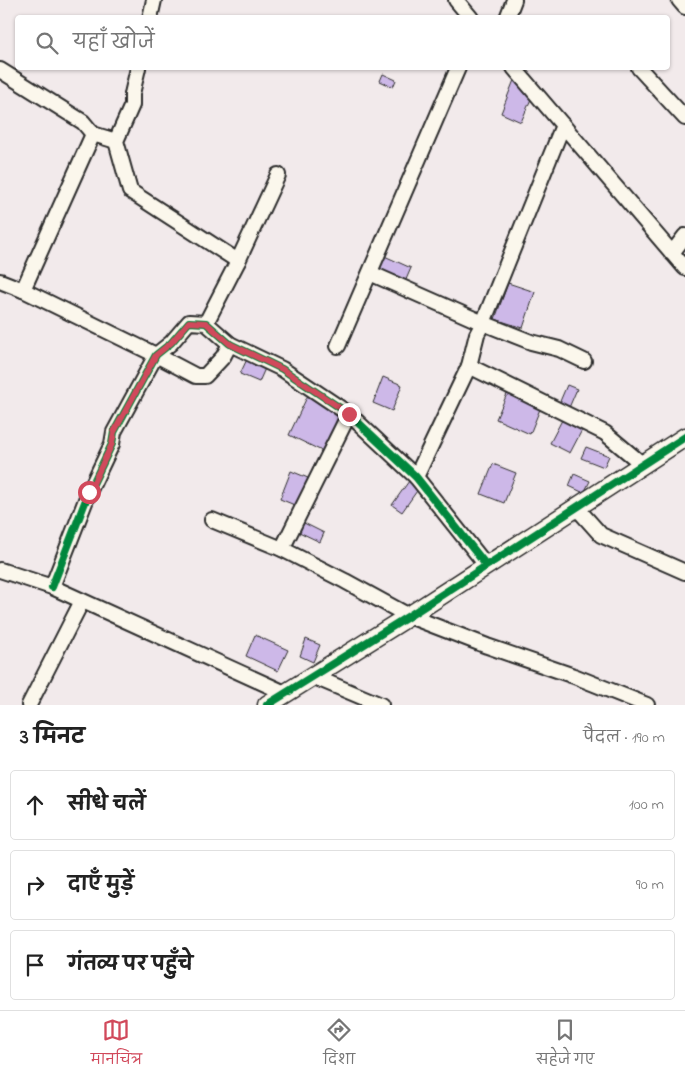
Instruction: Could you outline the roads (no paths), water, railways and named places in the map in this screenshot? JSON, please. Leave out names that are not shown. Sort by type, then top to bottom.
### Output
[{"type":"street","points":[[151,15],[154,0]]},
{"type":"street","points":[[456,0],[468,15]]},
{"type":"street","points":[[508,15],[514,0]]},
{"type":"street","points":[[679,0],[685,6]]},
{"type":"street","points":[[0,70],[83,122],[93,134],[116,141]]},
{"type":"street","points":[[138,70],[132,94],[132,105],[116,141],[130,191],[238,261]]},
{"type":"street","points":[[338,346],[457,70]]},
{"type":"street","points":[[516,70],[685,268]]},
{"type":"street","points":[[641,70],[685,118]]},
{"type":"street","points":[[416,477],[468,366],[477,334],[563,125]]},
{"type":"street","points":[[22,290],[93,134]]},
{"type":"street","points":[[206,323],[238,261],[278,175]]},
{"type":"street","points":[[672,253],[685,236]]},
{"type":"street","points":[[370,273],[483,323],[531,342],[559,349],[584,361]]},
{"type":"street","points":[[0,281],[196,376],[205,376],[223,357],[230,344]]},
{"type":"street","points":[[52,587],[89,492],[112,444],[114,432],[156,355],[171,343],[189,322],[206,323],[230,344],[282,369],[349,414],[416,477],[486,565]]},
{"type":"street","points":[[468,366],[605,433],[642,464]]},
{"type":"street","points":[[282,549],[349,414]]},
{"type":"street","points":[[267,705],[409,616],[685,437]]},
{"type":"street","points":[[576,507],[601,535],[685,572]]},
{"type":"street","points":[[212,520],[282,549],[409,616],[574,676],[647,705]]},
{"type":"street","points":[[0,570],[52,587],[285,693]]},
{"type":"street","points":[[29,705],[82,601]]},
{"type":"street","points":[[312,676],[382,705]]}]
